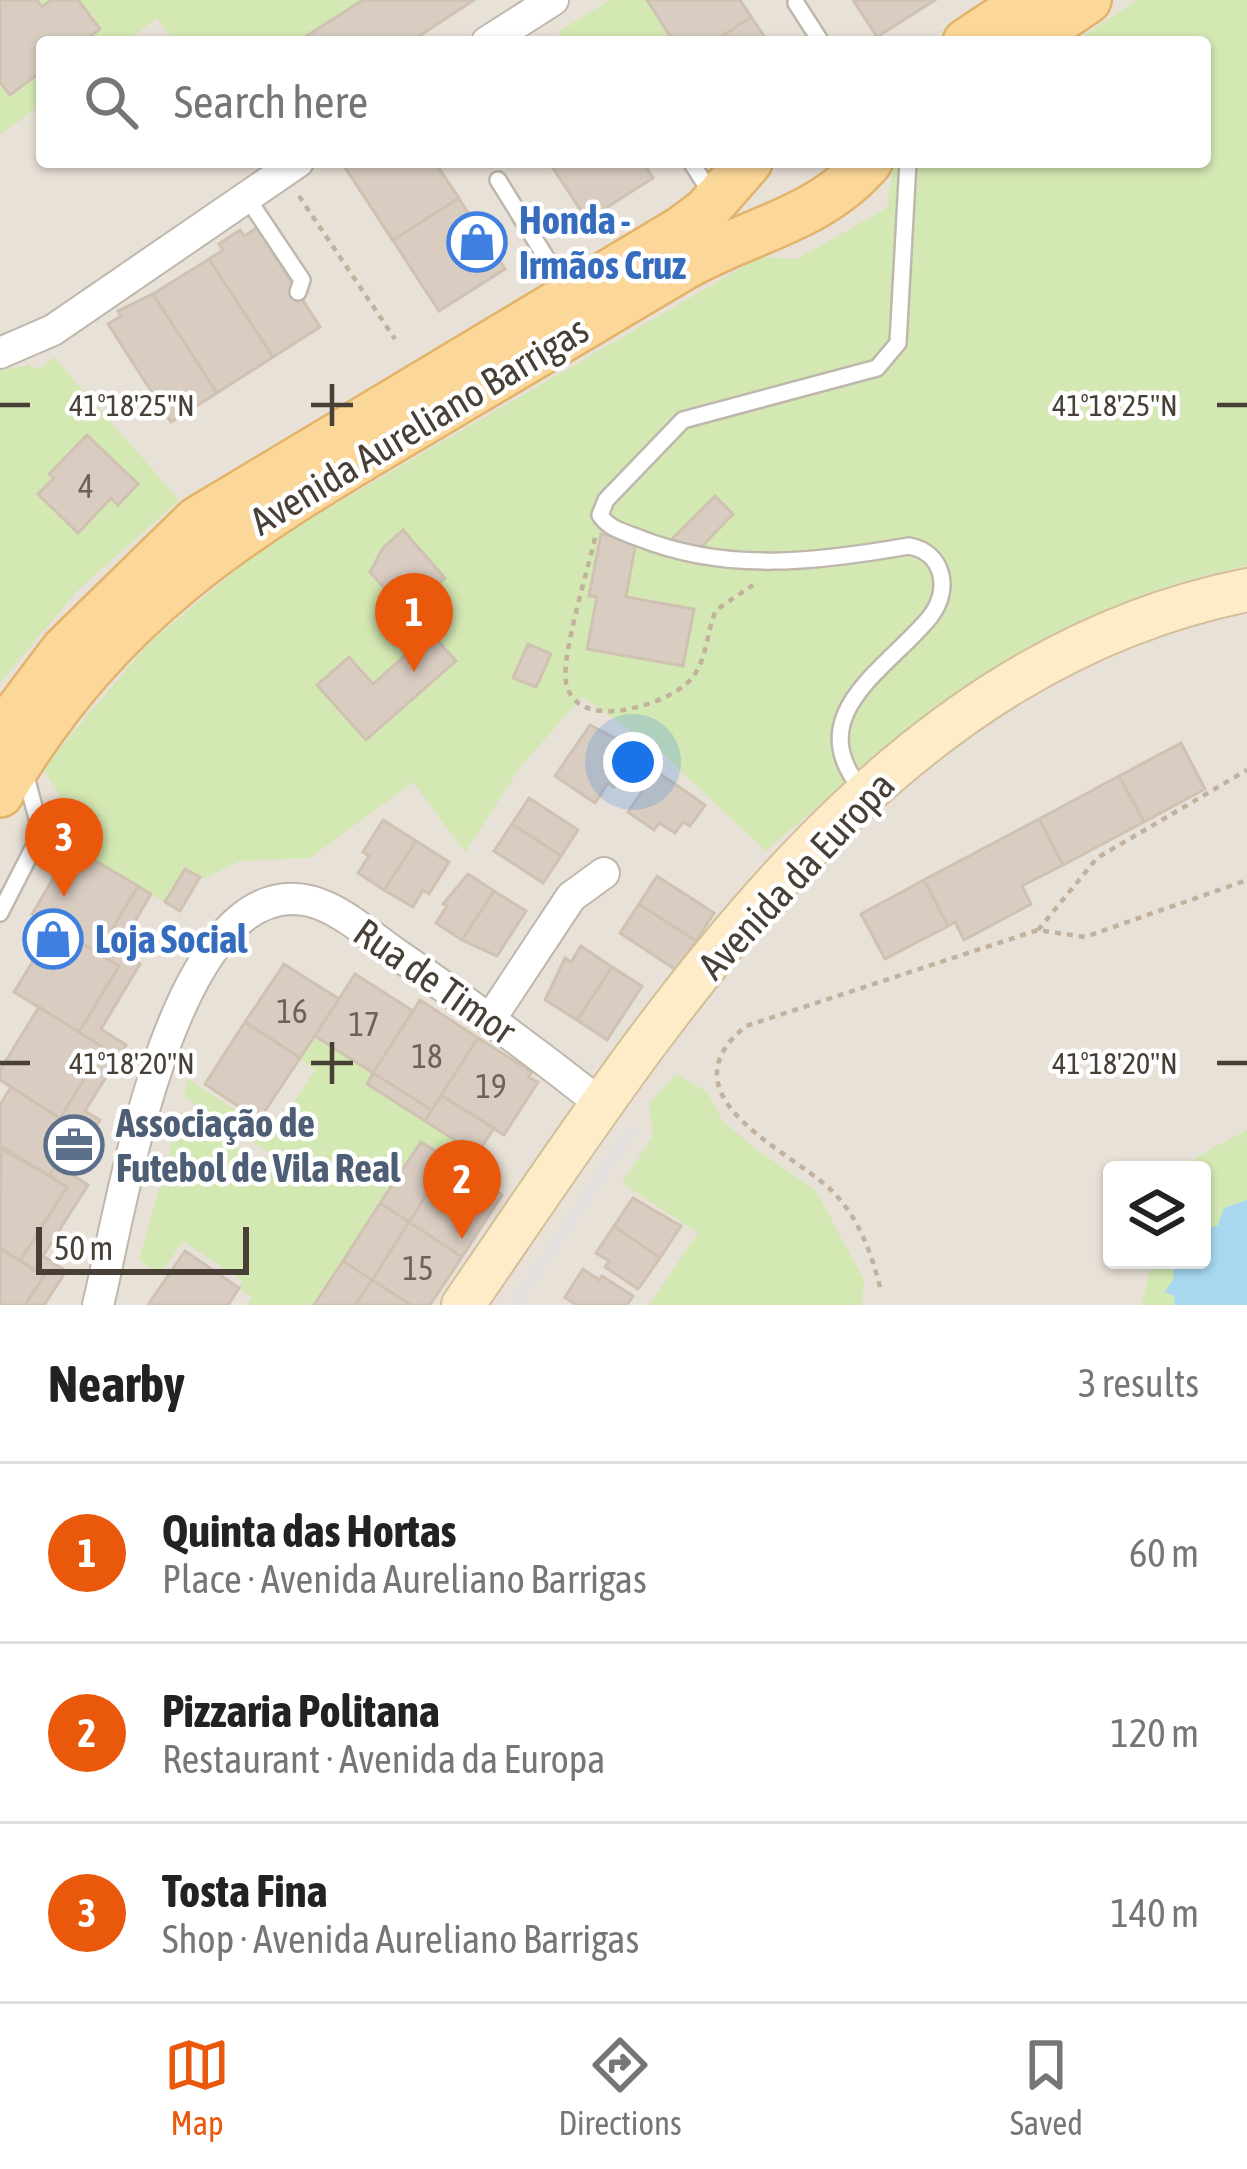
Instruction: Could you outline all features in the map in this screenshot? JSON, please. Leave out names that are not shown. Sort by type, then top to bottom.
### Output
[{"type":"main road","points":[[976,36],[1015,14],[1088,0]]},
{"type":"main road","name":"Avenida Aureliano Barrigas","points":[[7,762],[64,650],[197,520],[691,223],[744,168]]},
{"type":"main road","points":[[767,168],[757,190],[794,219],[840,168]]},
{"type":"main road","name":"Avenida Aureliano Barrigas","points":[[7,762],[109,647],[172,585],[234,536],[717,248],[794,219],[838,195],[863,168]]},
{"type":"main road","name":"Avenida da Europa","points":[[464,1305],[601,1105],[716,956],[865,794],[983,700],[1058,655],[1150,616],[1247,590]]},
{"type":"main road","name":"Avenida da Europa","points":[[483,1305],[558,1196],[716,989],[875,813],[933,762],[1032,696],[1121,652],[1247,612]]},
{"type":"street","points":[[496,36],[553,0]]},
{"type":"street","points":[[0,353],[52,330],[246,196],[290,173]]},
{"type":"street","points":[[491,1018],[571,897],[604,873]]},
{"type":"street","name":"Rua de Timor","points":[[98,1305],[174,1020],[218,940],[254,906],[290,899],[327,907],[491,1018],[601,1105]]},
{"type":"lane","points":[[796,3],[817,36]]},
{"type":"lane","points":[[696,168],[716,201]]},
{"type":"lane","points":[[865,794],[843,758],[842,729],[854,693],[933,613],[941,587],[939,564],[927,550],[909,546],[771,563],[694,558],[607,525],[599,515],[606,500],[683,420],[877,368],[898,343],[908,168]]},
{"type":"lane","points":[[498,181],[569,296]]},
{"type":"lane","points":[[246,196],[302,280],[298,292]]},
{"type":"lane","points":[[0,913],[41,833],[7,762]]},
{"type":"path","points":[[290,173],[395,339]]},
{"type":"path","points":[[599,515],[567,653],[566,684],[573,698],[591,709],[617,712],[656,702],[687,684],[705,658],[716,610],[754,584],[771,563]]},
{"type":"path","points":[[1038,930],[1096,858],[1247,770]]},
{"type":"path","points":[[880,1287],[861,1233],[829,1188],[741,1125],[722,1096],[717,1071],[724,1045],[746,1026],[1038,930],[1085,937],[1247,880]]},
{"type":"shaded area","points":[[0,0],[1247,0],[1247,1305],[0,1305]]},
{"type":"shaded area","points":[[630,1123],[638,1130],[521,1305],[507,1305]]},
{"type":"green space","points":[[0,0],[363,0],[306,36],[170,36],[157,18],[133,36],[36,36],[36,108],[0,135]]},
{"type":"green space","points":[[610,0],[647,0],[670,36],[561,36],[558,32]]},
{"type":"green space","points":[[1137,0],[1247,0],[1247,566],[1177,583],[1110,608],[1048,639],[930,715],[766,851],[654,746],[582,697],[521,766],[465,852],[413,782],[310,858],[240,861],[203,879],[185,869],[165,902],[78,850],[74,820],[43,768],[150,642],[267,544],[760,257],[797,259],[887,208],[893,168],[1211,168],[1211,36],[1083,36]]},
{"type":"green space","points":[[54,357],[179,500],[76,592],[0,683],[0,370],[30,365],[39,369]]},
{"type":"green space","points":[[314,1036],[373,1073],[367,1085],[460,1143],[449,1160],[420,1142],[314,1305],[247,1305],[252,1297],[239,1288],[243,1281],[183,1241],[160,1275],[139,1260],[181,1111],[264,1164],[271,1154],[184,1096],[188,1079],[273,1135],[315,1070],[300,1058]]},
{"type":"green space","points":[[676,1074],[707,1092],[722,1120],[753,1147],[816,1191],[864,1280],[862,1305],[649,1305],[698,1233],[622,1183],[653,1136],[649,1104]]},
{"type":"green space","points":[[1247,1130],[1247,1305],[1142,1305],[1150,1269],[1211,1269],[1211,1161],[1195,1161]]},
{"type":"water","points":[[1247,1200],[1247,1305],[1175,1305],[1174,1296],[1165,1292],[1174,1278],[1173,1269],[1211,1269],[1211,1228],[1218,1225],[1224,1208]]},
{"type":"building","points":[[0,0],[37,0],[42,7],[51,0],[78,0],[100,29],[90,36],[36,36],[36,76],[10,95],[0,82]]},
{"type":"building","points":[[363,0],[474,0],[419,36],[306,36]]},
{"type":"building","points":[[647,0],[740,0],[764,36],[670,36]]},
{"type":"building","points":[[647,0],[740,0],[751,17],[722,36],[670,36]]},
{"type":"building","points":[[853,0],[935,0],[879,36]]},
{"type":"building","points":[[345,168],[439,168],[505,269],[439,311]]},
{"type":"building","points":[[345,168],[439,168],[459,198],[393,240]]},
{"type":"building","points":[[553,168],[647,168],[653,178],[587,220]]},
{"type":"building","points":[[257,228],[320,327],[273,357],[209,259],[223,250],[219,244],[240,230],[244,236]]},
{"type":"building","points":[[209,259],[273,357],[217,393],[153,294]]},
{"type":"building","points":[[153,294],[217,393],[171,422],[108,324],[121,316],[118,311]]},
{"type":"building","points":[[87,435],[138,484],[118,505],[111,498],[78,533],[38,494],[54,478],[49,474]]},
{"type":"building","points":[[715,496],[733,514],[701,547],[685,550],[673,538]]},
{"type":"building","points":[[403,530],[445,578],[409,609],[403,609],[370,572],[383,548]]},
{"type":"building","points":[[601,534],[636,541],[626,597],[694,609],[683,666],[587,649],[597,597],[589,596]]},
{"type":"building","points":[[406,606],[456,661],[366,740],[317,685],[349,657],[373,684],[411,650],[387,623]]},
{"type":"building","points":[[528,644],[551,654],[536,687],[513,678]]},
{"type":"building","points":[[590,725],[634,748],[617,771],[623,775],[614,787],[608,783],[595,803],[555,776]]},
{"type":"building","points":[[1181,743],[1205,789],[1144,822],[1119,776]]},
{"type":"building","points":[[656,771],[705,805],[690,826],[683,822],[675,833],[659,823],[654,830],[628,812]]},
{"type":"building","points":[[1119,776],[1144,822],[1063,865],[1039,819]]},
{"type":"building","points":[[529,798],[578,830],[561,856],[512,824]]},
{"type":"building","points":[[1039,819],[1063,865],[1022,886],[1031,904],[964,940],[955,922],[948,926],[924,880]]},
{"type":"building","points":[[383,820],[416,841],[384,890],[358,873],[369,856],[363,852]]},
{"type":"building","points":[[512,824],[561,856],[543,883],[494,851]]},
{"type":"building","points":[[416,841],[449,862],[429,894],[423,890],[413,907],[384,890]]},
{"type":"building","points":[[72,847],[138,886],[98,953],[32,914]]},
{"type":"building","points":[[185,869],[200,877],[180,911],[165,902]]},
{"type":"building","points":[[468,874],[494,891],[462,940],[436,923],[447,906],[443,904]]},
{"type":"building","points":[[657,876],[714,913],[696,941],[639,904]]},
{"type":"building","points":[[924,880],[948,926],[885,959],[861,914]]},
{"type":"building","points":[[138,886],[151,894],[118,950],[140,964],[101,1029],[126,1045],[85,1111],[100,1120],[67,1171],[88,1185],[43,1256],[66,1271],[44,1305],[25,1305],[44,1276],[20,1261],[67,1187],[49,1176],[78,1130],[60,1118],[104,1048],[79,1032],[119,966],[98,953]]},
{"type":"building","points":[[494,891],[526,911],[497,956],[462,940]]},
{"type":"building","points":[[639,904],[696,941],[676,970],[620,933]]},
{"type":"building","points":[[54,927],[119,966],[79,1032],[14,992]]},
{"type":"building","points":[[581,946],[612,967],[577,1020],[545,1000],[565,958],[571,962]]},
{"type":"building","points":[[284,964],[339,999],[300,1058],[245,1022]]},
{"type":"building","points":[[612,967],[642,986],[607,1040],[577,1020]]},
{"type":"building","points":[[355,974],[413,1011],[373,1073],[315,1036]]},
{"type":"building","points":[[420,1000],[478,1038],[432,1110],[373,1073]]},
{"type":"building","points":[[39,1007],[104,1048],[60,1118],[0,1080],[0,1070]]},
{"type":"building","points":[[245,1022],[300,1058],[259,1120],[205,1084]]},
{"type":"building","points":[[478,1038],[532,1072],[528,1077],[538,1082],[504,1135],[441,1095]]},
{"type":"building","points":[[373,1073],[432,1110],[425,1121],[367,1084]]},
{"type":"building","points":[[11,1087],[78,1130],[49,1176],[0,1148],[0,1105]]},
{"type":"building","points":[[441,1095],[494,1128],[477,1154],[425,1121]]},
{"type":"building","points":[[421,1142],[449,1160],[409,1222],[380,1203]]},
{"type":"building","points":[[1,1146],[67,1187],[20,1261],[0,1248]]},
{"type":"building","points":[[449,1160],[502,1195],[462,1257],[409,1222]]},
{"type":"building","points":[[633,1198],[681,1226],[660,1258],[614,1226]]},
{"type":"building","points":[[380,1203],[409,1222],[372,1280],[343,1261]]},
{"type":"building","points":[[409,1222],[462,1257],[430,1305],[411,1305],[372,1280]]},
{"type":"building","points":[[614,1226],[660,1258],[638,1289],[605,1267],[609,1261],[596,1253]]},
{"type":"building","points":[[0,1248],[44,1276],[25,1305],[0,1305]]},
{"type":"building","points":[[185,1251],[239,1288],[228,1305],[148,1305]]},
{"type":"building","points":[[343,1261],[372,1280],[355,1305],[314,1305]]},
{"type":"building","points":[[583,1269],[633,1296],[627,1305],[576,1305],[565,1297]]},
{"type":"building","points":[[372,1280],[411,1305],[355,1305]]},
{"type":"place","name":"Honda - Irmãos Cruz","points":[[477,242]]},
{"type":"place","name":"Quinta das Hortas","points":[[414,672]]},
{"type":"place","name":"Tosta Fina","points":[[64,897]]},
{"type":"place","name":"Loja Social","points":[[53,939]]},
{"type":"place","name":"Associação de Futebol de Vila Real","points":[[74,1145]]},
{"type":"place","name":"Pizzaria Politana","points":[[462,1239]]}]
